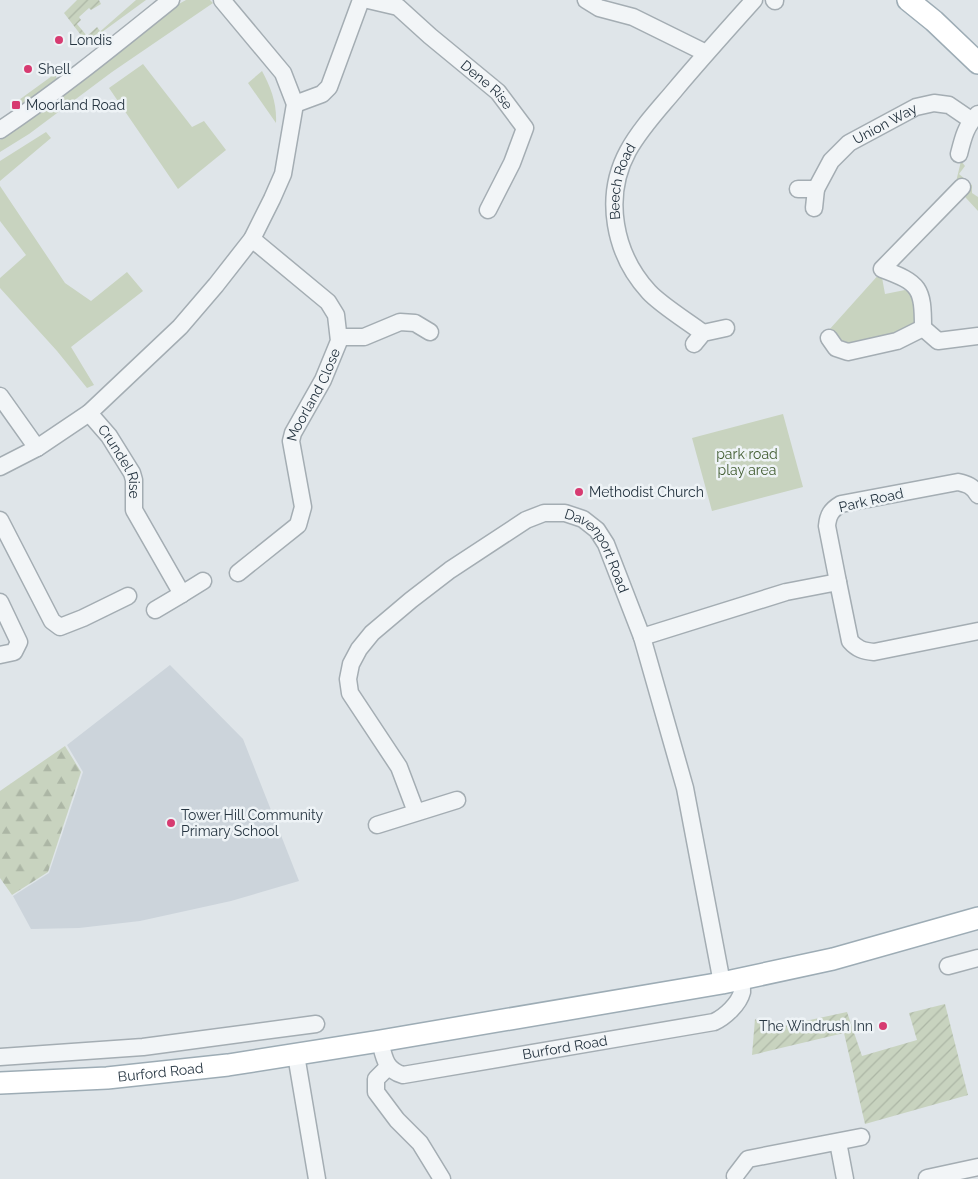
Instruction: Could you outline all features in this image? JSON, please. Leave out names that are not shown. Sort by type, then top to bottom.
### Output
[{"type":"main road","points":[[908,0],[934,21],[978,63]]},
{"type":"main road","name":"Burford Road","points":[[0,1083],[107,1078],[228,1065],[380,1041],[732,981],[833,959],[978,918]]},
{"type":"street","points":[[0,130],[97,60],[172,0]]},
{"type":"street","points":[[0,466],[37,448],[89,413],[180,327],[252,239],[272,199],[283,174],[295,104],[282,73],[222,0]]},
{"type":"street","points":[[295,104],[322,94],[329,87],[361,0]]},
{"type":"street","name":"Dene Rise","points":[[368,0],[398,7],[498,92],[525,128],[512,163],[488,210]]},
{"type":"street","points":[[586,0],[599,8],[633,17],[706,53]]},
{"type":"street","name":"Beech Road","points":[[726,328],[699,339],[650,293],[634,273],[624,255],[614,218],[616,184],[628,151],[642,130],[706,53],[754,0]]},
{"type":"street","name":"Union Way","points":[[814,208],[816,189],[831,162],[849,143],[916,107],[934,103],[949,105],[975,117],[964,132],[959,154]]},
{"type":"street","points":[[962,187],[882,269],[912,282],[921,294],[923,328],[938,341],[978,336]]},
{"type":"street","points":[[798,189],[816,189]]},
{"type":"street","name":"Moorland Close","points":[[238,573],[298,525],[303,507],[291,441],[293,433],[323,380],[339,341],[336,315],[328,302],[252,239]]},
{"type":"street","name":"Moorland Close","points":[[339,337],[364,337],[400,322],[415,323],[430,332]]},
{"type":"street","points":[[829,338],[836,348],[848,352],[897,341],[923,328]]},
{"type":"street","points":[[0,396],[37,448]]},
{"type":"street","name":"Crundel Rise","points":[[89,413],[110,436],[132,473],[134,480],[134,510],[182,594]]},
{"type":"street","name":"Park Road","points":[[978,495],[975,489],[967,484],[958,482],[841,504],[832,509],[828,516],[827,526],[850,641],[856,648],[874,652],[978,631]]},
{"type":"street","name":"Davenport Road","points":[[416,812],[399,767],[350,693],[348,679],[351,664],[359,648],[411,600],[450,570],[526,520],[544,513],[565,513],[584,519],[597,530],[606,544],[642,637],[685,788],[732,981]]},
{"type":"street","points":[[0,520],[52,621],[60,627],[128,596]]},
{"type":"street","points":[[155,610],[203,582]]},
{"type":"street","points":[[642,637],[786,592],[838,582]]},
{"type":"street","points":[[0,602],[19,642],[14,652],[0,655]]},
{"type":"street","points":[[376,825],[457,800]]},
{"type":"street","points":[[948,966],[978,958]]},
{"type":"street","name":"Burford Road","points":[[388,1067],[403,1075],[714,1022],[727,1014],[742,992],[732,981]]},
{"type":"street","name":"Burford Road","points":[[0,1057],[134,1048],[316,1024]]},
{"type":"street","points":[[380,1041],[388,1067],[376,1079],[376,1092],[397,1120],[420,1142],[442,1179]]},
{"type":"street","points":[[296,1055],[317,1179]]},
{"type":"street","points":[[735,1176],[748,1159],[861,1137]]},
{"type":"street","points":[[838,1142],[845,1179]]},
{"type":"street","points":[[927,1178],[949,1176],[978,1167]]},
{"type":"shaded area","name":"Tower Hill Community Primary School","points":[[170,665],[243,739],[299,881],[231,901],[140,921],[79,928],[31,929],[13,896],[49,873],[83,772],[67,745]]},
{"type":"green space","points":[[77,0],[99,0],[101,4],[91,10],[89,8],[79,17],[81,20],[77,24],[87,36],[97,27],[100,31],[87,43],[64,13]]},
{"type":"green space","points":[[136,0],[146,0],[87,43]]},
{"type":"green space","points":[[186,0],[210,0],[213,3],[112,72],[29,134],[0,152],[0,140],[71,90],[175,6]]},
{"type":"green space","points":[[143,64],[192,127],[204,121],[226,150],[178,189],[109,88]]},
{"type":"green space","points":[[262,71],[273,96],[276,109],[276,123],[248,83]]},
{"type":"green space","points":[[52,76],[56,76],[57,80],[16,109],[12,105]]},
{"type":"green space","points":[[46,132],[51,138],[0,181],[0,161]]},
{"type":"green space","points":[[961,161],[965,166],[959,174],[972,185],[972,193],[978,197],[978,211],[955,186]]},
{"type":"green space","points":[[0,186],[65,283],[91,301],[127,272],[143,291],[71,347],[94,385],[87,388],[57,351],[0,288],[0,278],[26,255],[0,221]]},
{"type":"green space","points":[[881,272],[885,294],[905,290],[916,295],[918,325],[838,354],[820,340]]},
{"type":"green space","name":"park road play area","points":[[783,414],[803,487],[712,511],[692,438]]},
{"type":"green space","points":[[65,746],[81,772],[48,872],[12,895],[0,878],[0,791]]},
{"type":"green space","points":[[945,1004],[968,1095],[865,1124],[844,1033],[752,1055],[755,1019],[768,1029],[847,1012],[862,1056],[917,1040],[909,1013]]},
{"type":"place","name":"Londis","points":[[59,40]]},
{"type":"place","name":"Shell","points":[[28,69]]},
{"type":"place","name":"Moorland Road","points":[[16,105]]},
{"type":"place","name":"Methodist Church","points":[[579,492]]},
{"type":"place","name":"Tower Hill Community Primary School","points":[[171,823]]},
{"type":"place","name":"The Windrush Inn","points":[[883,1026]]}]
